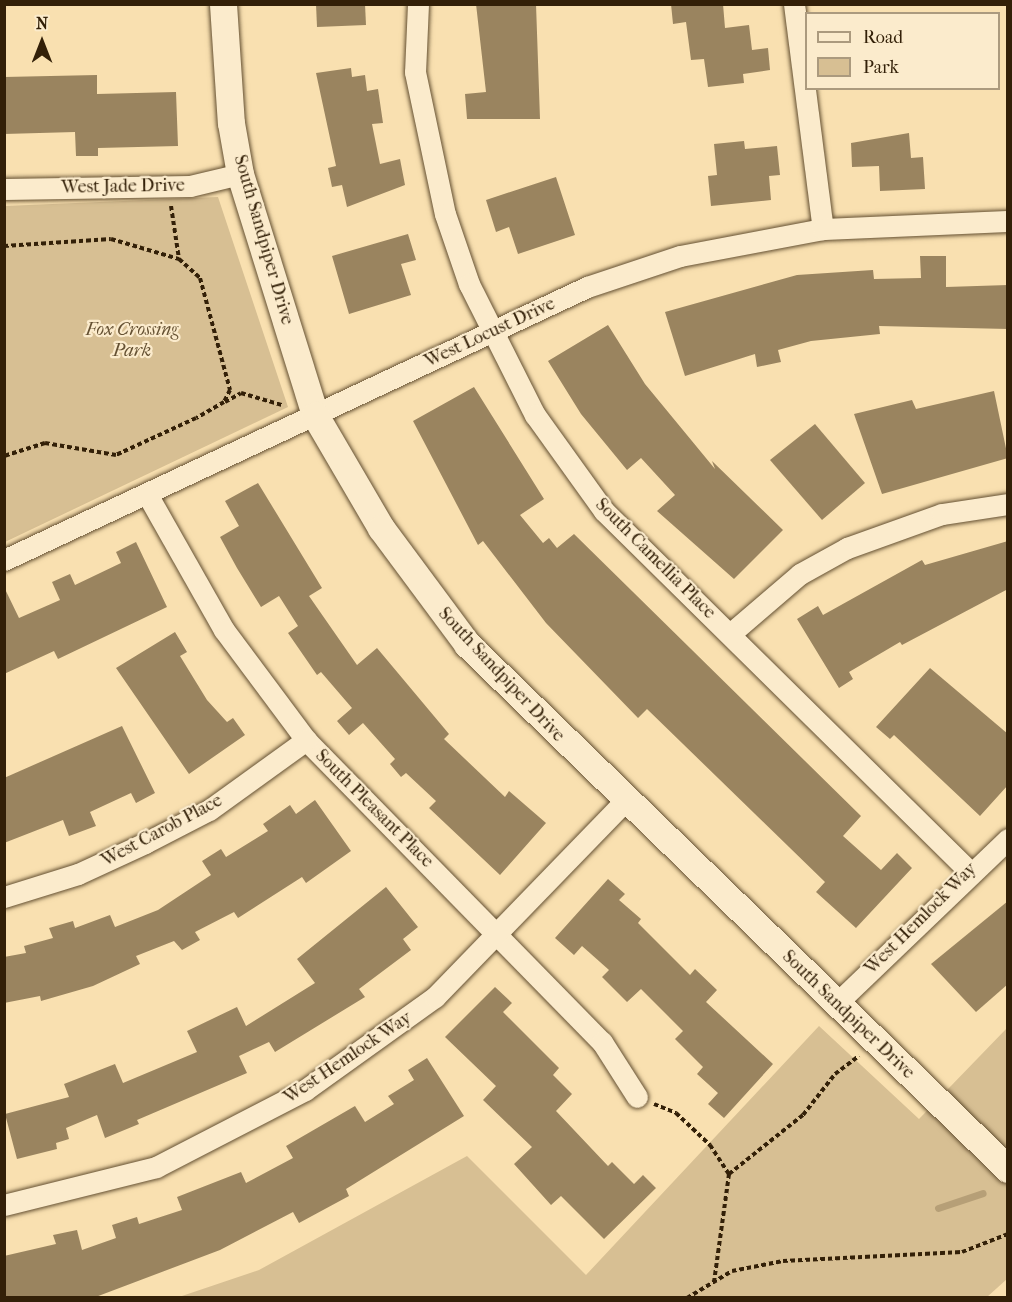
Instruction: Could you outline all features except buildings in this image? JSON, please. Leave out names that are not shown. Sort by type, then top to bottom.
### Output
[{"type":"street","name":"South Sandpiper Drive","points":[[223,4],[240,174],[315,415],[381,528],[446,618],[624,802],[837,1003],[1008,1169]]},
{"type":"street","name":"South Camellia Place","points":[[418,4],[414,72],[427,142],[469,284],[535,415],[604,511],[969,871]]},
{"type":"street","points":[[794,4],[805,89]]},
{"type":"street","points":[[805,90],[823,229]]},
{"type":"street","name":"West Jade Drive","points":[[4,189],[190,186],[240,174]]},
{"type":"street","name":"West Locust Drive","points":[[4,560],[586,287],[680,256],[823,229],[1008,221]]},
{"type":"street","name":"South Pleasant Place","points":[[147,494],[224,630],[306,741],[500,935],[602,1042],[637,1097]]},
{"type":"street","points":[[730,634],[800,574],[847,548],[942,514],[1008,504]]},
{"type":"street","name":"West Carob Place","points":[[4,897],[78,874],[146,843],[209,810],[306,741]]},
{"type":"street","name":"West Hemlock Way","points":[[4,1205],[156,1167],[305,1090],[435,997],[500,935],[624,802]]},
{"type":"street","name":"West Hemlock Way","points":[[837,1003],[969,871],[1008,839]]},
{"type":"path","points":[[170,199],[179,259]]},
{"type":"path","points":[[4,246],[111,238],[179,259],[200,278],[206,294],[228,375],[230,390],[224,402]]},
{"type":"path","points":[[4,456],[45,443],[116,454],[241,393],[288,407]]},
{"type":"path","points":[[729,1174],[803,1115],[835,1074],[876,1042]]},
{"type":"path","points":[[637,1097],[677,1115],[710,1145],[729,1174],[714,1282]]},
{"type":"path","points":[[687,1298],[732,1271],[783,1261],[962,1252],[1008,1234]]},
{"type":"green space","name":"Fox Crossing Park","points":[[218,197],[288,407],[5,542],[5,206]]},
{"type":"green space","points":[[819,1026],[919,1119],[1007,1028],[1007,1279],[987,1297],[176,1298],[259,1270],[467,1156],[586,1275]]},
{"type":"waterway","points":[[938,1208],[983,1193]]}]
